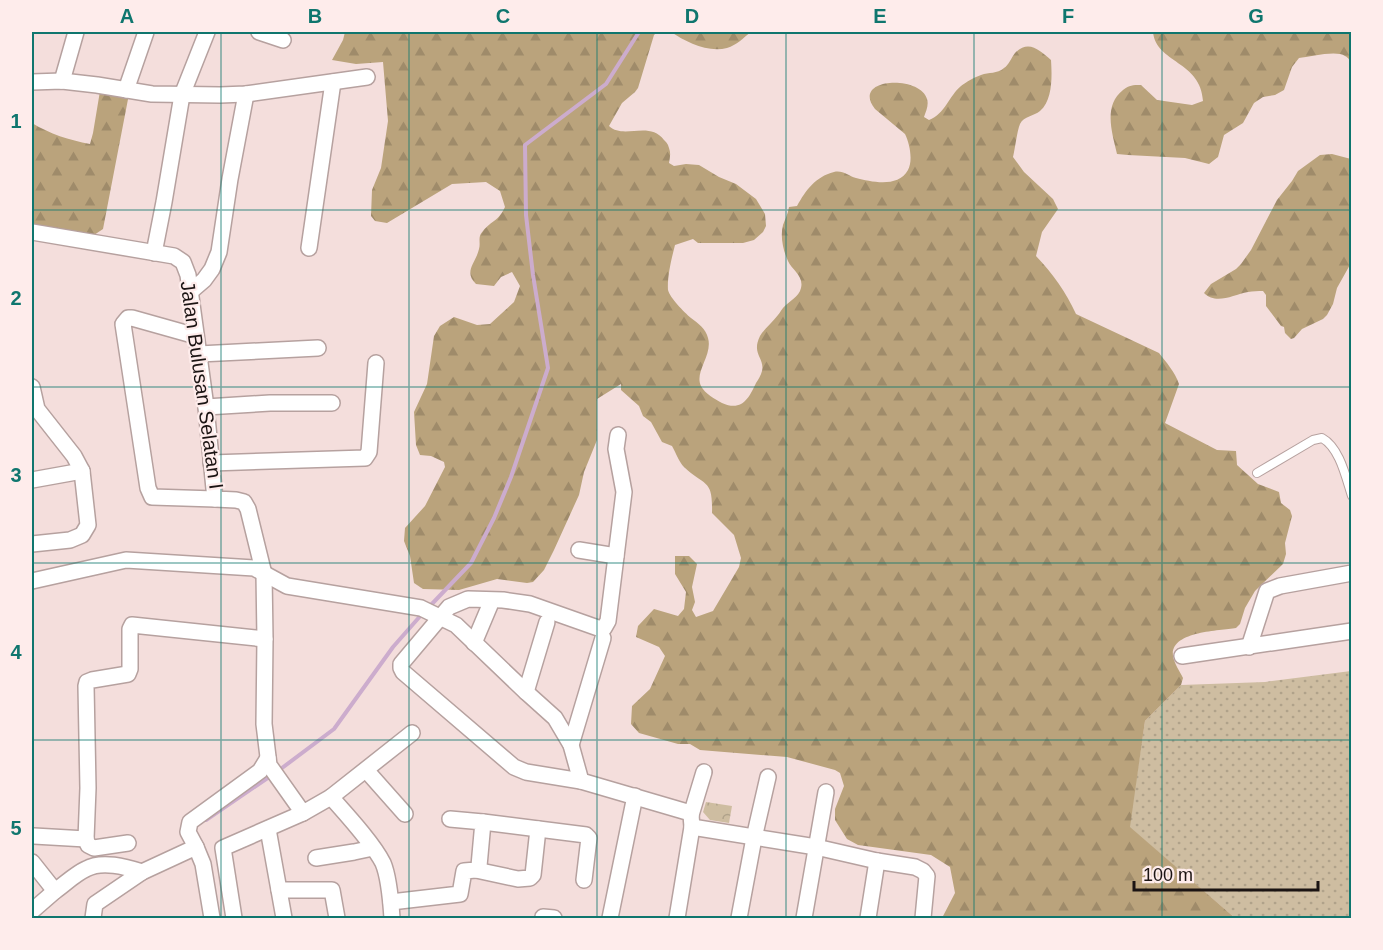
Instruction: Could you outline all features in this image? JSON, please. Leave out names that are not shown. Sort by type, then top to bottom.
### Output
[{"type":"street","points":[[62,81],[76,32]]},
{"type":"street","points":[[126,90],[146,32]]},
{"type":"street","points":[[154,253],[182,95],[207,32]]},
{"type":"street","points":[[259,32],[283,40]]},
{"type":"street","points":[[32,82],[62,81],[152,94],[182,95],[246,94],[367,77]]},
{"type":"street","points":[[309,248],[333,82]]},
{"type":"street","points":[[190,292],[204,280],[212,269],[219,252],[246,94]]},
{"type":"street","name":"Jalan Bulusan Selatan I","points":[[32,232],[174,256],[183,262],[188,275],[199,354],[215,499],[244,502],[248,509],[264,574],[266,639],[264,724],[268,762],[280,783],[303,813]]},
{"type":"street","points":[[196,336],[132,318],[128,318],[123,324],[145,476],[152,497],[215,499]]},
{"type":"street","points":[[199,354],[318,348]]},
{"type":"street","points":[[211,464],[365,458],[369,452],[376,363]]},
{"type":"street","points":[[32,387],[34,409],[74,456],[82,471],[88,525],[82,535],[70,540],[32,544]]},
{"type":"street","points":[[206,407],[270,403],[332,404]]},
{"type":"street","points":[[618,435],[616,449],[624,492],[608,621],[604,628],[598,628],[530,604],[503,600],[468,599],[430,613],[401,664],[403,672],[514,767],[526,772],[581,781],[636,796],[687,812],[692,821],[754,838],[816,847],[915,867],[927,876],[923,918]]},
{"type":"street","points":[[32,480],[82,471]]},
{"type":"street","points":[[579,550],[616,556]]},
{"type":"street","points":[[32,581],[126,560],[254,568],[287,586],[430,613],[456,625],[555,718],[571,745],[581,781]]},
{"type":"street","points":[[1249,647],[1267,591],[1280,586],[1352,573]]},
{"type":"street","points":[[474,643],[490,605]]},
{"type":"street","points":[[526,693],[547,622]]},
{"type":"street","points":[[128,843],[94,848],[88,845],[87,682],[128,674],[130,628],[132,626],[266,639]]},
{"type":"street","points":[[1182,656],[1352,631]]},
{"type":"street","points":[[571,745],[603,638]]},
{"type":"street","points":[[234,918],[223,848],[303,813],[331,797],[412,733]]},
{"type":"street","points":[[212,918],[203,864],[188,832],[190,822],[260,771],[268,762]]},
{"type":"street","points":[[366,770],[405,814]]},
{"type":"street","points":[[677,918],[692,821],[704,772]]},
{"type":"street","points":[[739,918],[768,777]]},
{"type":"street","points":[[804,918],[826,792]]},
{"type":"street","points":[[610,918],[636,796]]},
{"type":"street","points":[[331,797],[384,865],[392,902],[392,918]]},
{"type":"street","points":[[450,819],[586,835],[588,836],[584,880]]},
{"type":"street","points":[[476,870],[479,866],[483,822]]},
{"type":"street","points":[[268,829],[284,918]]},
{"type":"street","points":[[392,902],[460,894],[464,871],[476,870],[518,879],[530,878],[533,875],[538,829]]},
{"type":"street","points":[[34,836],[87,839]]},
{"type":"street","points":[[93,918],[95,904],[142,872],[196,847]]},
{"type":"street","points":[[316,858],[373,848]]},
{"type":"street","points":[[868,918],[877,861]]},
{"type":"street","points":[[32,862],[55,891]]},
{"type":"street","points":[[32,911],[86,868],[105,865],[142,872]]},
{"type":"street","points":[[279,890],[332,890],[337,918]]},
{"type":"lane","points":[[1257,473],[1313,440],[1322,438],[1332,446],[1344,470],[1352,496]]},
{"type":"green space","points":[[345,32],[657,32],[654,35],[638,88],[622,103],[609,126],[615,130],[644,130],[658,134],[668,145],[669,163],[674,166],[699,165],[736,184],[756,199],[765,214],[766,226],[754,240],[743,243],[698,243],[693,239],[675,245],[669,273],[668,290],[671,297],[701,326],[708,338],[708,351],[699,381],[701,386],[716,400],[735,406],[744,402],[751,394],[762,373],[762,363],[757,352],[760,336],[801,288],[801,280],[788,261],[783,243],[782,229],[789,207],[797,206],[812,185],[827,174],[843,172],[862,180],[884,182],[904,176],[908,170],[910,152],[905,134],[875,109],[870,98],[872,91],[879,85],[889,83],[913,86],[922,91],[927,99],[924,117],[929,120],[939,114],[961,86],[984,74],[1001,70],[1020,49],[1034,48],[1051,60],[1051,87],[1047,100],[1040,111],[1024,119],[1020,124],[1013,157],[1024,172],[1053,199],[1058,209],[1042,232],[1036,256],[1059,283],[1076,314],[1159,353],[1179,384],[1165,423],[1217,450],[1236,451],[1237,465],[1258,484],[1279,492],[1281,503],[1290,510],[1292,516],[1285,543],[1286,554],[1283,564],[1255,591],[1245,608],[1240,624],[1236,628],[1197,634],[1179,642],[1174,648],[1173,656],[1183,678],[1181,685],[1145,721],[1130,827],[1235,918],[942,918],[955,893],[950,867],[931,855],[858,845],[847,839],[835,820],[835,809],[844,786],[840,773],[787,757],[700,750],[690,744],[678,744],[639,733],[631,724],[632,706],[650,689],[665,656],[659,647],[636,637],[638,626],[654,609],[678,616],[684,609],[686,592],[675,574],[675,556],[689,556],[697,564],[692,587],[695,602],[692,610],[696,617],[713,611],[739,567],[741,558],[734,535],[712,513],[709,488],[684,467],[672,446],[662,442],[651,422],[643,416],[639,406],[621,390],[621,384],[597,399],[597,440],[584,472],[579,495],[544,570],[533,582],[497,579],[459,590],[423,589],[414,583],[410,556],[404,541],[405,528],[425,506],[445,467],[444,462],[431,456],[420,455],[416,445],[414,412],[427,384],[434,336],[440,326],[454,317],[477,325],[490,324],[514,302],[520,286],[512,272],[501,277],[494,286],[476,284],[472,279],[470,271],[479,249],[481,233],[500,216],[505,207],[500,191],[486,182],[452,184],[387,223],[375,221],[371,216],[372,190],[381,168],[388,121],[383,62],[356,64],[332,60]]},
{"type":"green space","points":[[671,32],[751,32],[734,45],[712,49],[698,46]]},
{"type":"green space","points":[[1153,32],[1351,32],[1351,64],[1341,54],[1299,58],[1292,67],[1284,90],[1275,95],[1263,97],[1254,103],[1243,123],[1224,135],[1218,157],[1209,164],[1185,158],[1117,154],[1111,128],[1111,111],[1117,96],[1125,88],[1141,85],[1157,100],[1192,105],[1203,101],[1195,78],[1162,50]]},
{"type":"green space","points":[[100,91],[129,94],[103,229],[94,235],[32,228],[32,123],[60,136],[90,144]]},
{"type":"green space","points":[[1332,154],[1351,159],[1351,263],[1337,288],[1333,304],[1327,315],[1302,329],[1291,339],[1266,306],[1266,295],[1263,291],[1219,299],[1209,297],[1204,293],[1211,284],[1241,264],[1251,250],[1277,200],[1298,171],[1320,155]]},
{"type":"green space","points":[[1351,671],[1351,918],[1235,918],[1129,827],[1145,721],[1181,685],[1265,682]]},
{"type":"green space","points":[[706,802],[732,806],[729,823],[710,820],[703,812]]},
{"type":"waterway","points":[[429,607],[471,563],[494,518],[511,477],[548,368],[526,215],[525,145],[606,84],[639,32]]},
{"type":"waterway","points":[[278,771],[334,729],[393,647],[422,614]]},
{"type":"waterway","points":[[206,820],[272,775]]}]
